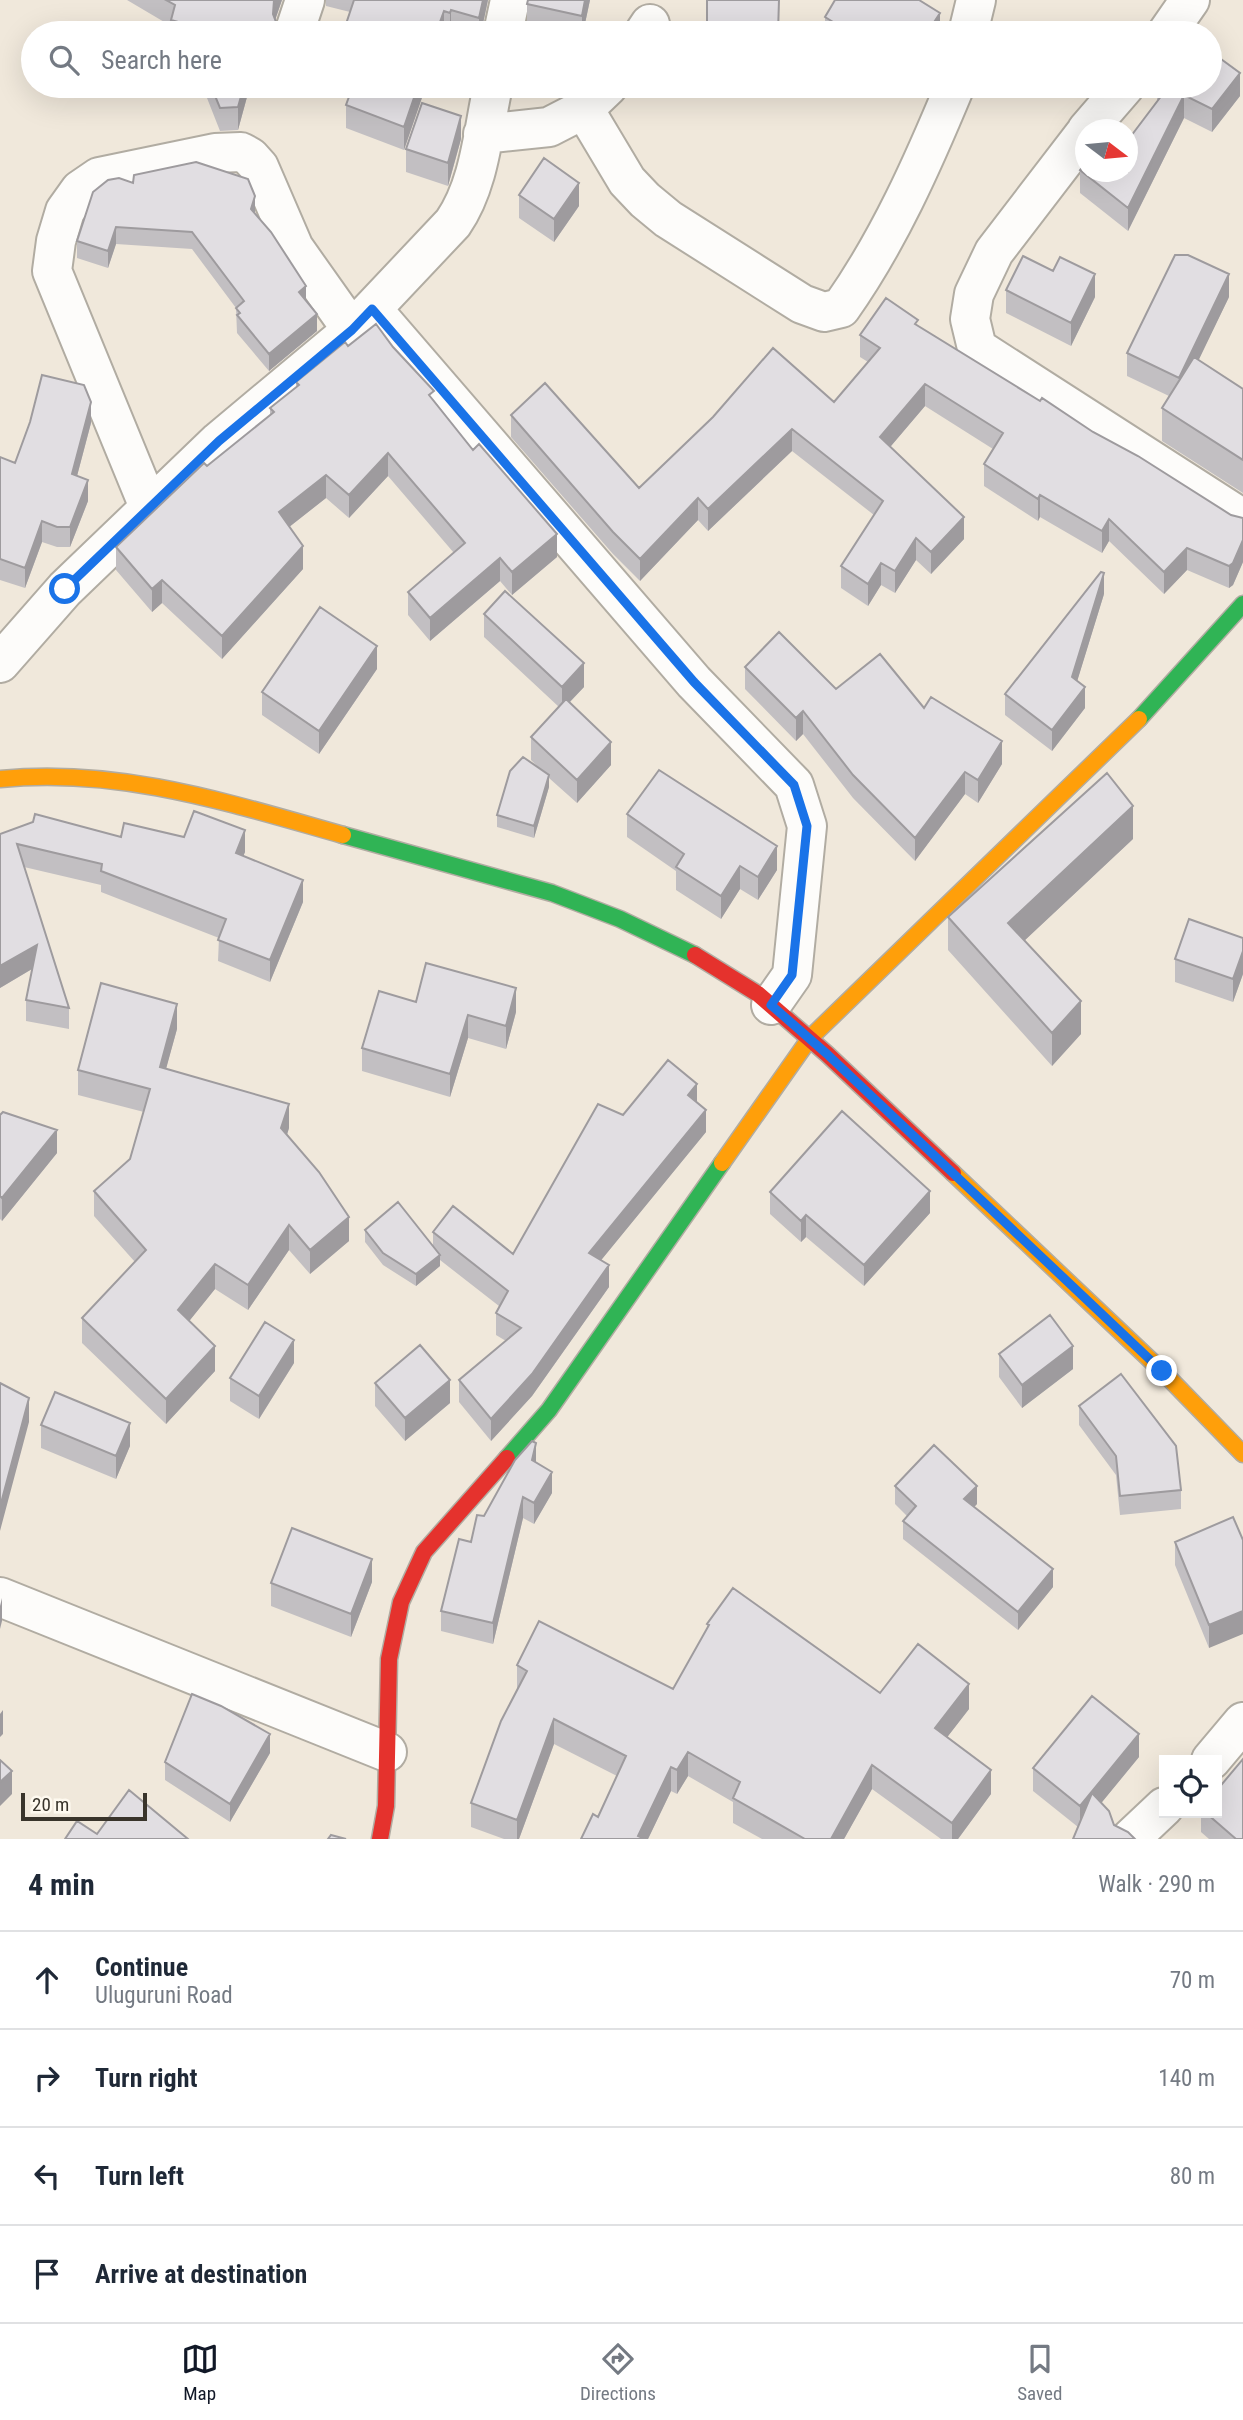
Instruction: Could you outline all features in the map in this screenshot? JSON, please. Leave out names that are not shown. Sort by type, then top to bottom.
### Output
[{"type":"street","points":[[299,21],[305,0]]},
{"type":"street","points":[[506,21],[510,0]]},
{"type":"street","points":[[971,21],[976,0]]},
{"type":"street","points":[[1175,21],[1190,0]]},
{"type":"street","points":[[0,663],[65,589],[149,507],[219,441],[362,319],[453,223],[464,207],[472,187],[490,98]]},
{"type":"street","points":[[483,134],[549,127],[594,98]]},
{"type":"street","points":[[596,98],[627,181],[645,200],[668,219],[802,304],[824,312],[841,308],[863,277],[920,169],[950,98]]},
{"type":"street","points":[[1096,119],[1115,98]]},
{"type":"street","points":[[1075,145],[994,252],[974,294],[970,319],[977,348],[1243,519]]},
{"type":"street","points":[[149,507],[52,271],[56,241],[65,211],[80,191],[99,177],[215,153],[241,152],[259,167],[294,248],[694,682],[794,785],[807,826],[794,961],[792,975],[771,1005]]},
{"type":"street","points":[[380,1839],[386,1807],[389,1659],[401,1602],[424,1552],[549,1410],[810,1038],[1153,705],[1243,604]]},
{"type":"street","points":[[0,779],[31,776],[120,781],[194,793],[552,893],[621,919],[687,950],[758,994],[810,1038],[1152,1361],[1243,1454]]},
{"type":"street","points":[[0,1597],[387,1752]]},
{"type":"street","points":[[1215,1755],[1243,1722]]},
{"type":"street","points":[[1129,1839],[1159,1812]]},
{"type":"building","points":[[166,0],[274,0],[276,21],[175,21],[171,20],[175,5]]},
{"type":"building","points":[[354,0],[483,0],[479,18],[451,10],[450,13],[444,11],[440,21],[347,21]]},
{"type":"building","points":[[528,0],[585,0],[582,16],[527,4]]},
{"type":"building","points":[[707,0],[779,0],[778,21],[707,21]]},
{"type":"building","points":[[835,0],[919,0],[940,13],[935,21],[832,21],[825,17]]},
{"type":"building","points":[[1222,60],[1240,73],[1222,96]]},
{"type":"building","points":[[216,98],[241,98],[238,107],[220,108]]},
{"type":"building","points":[[349,98],[414,98],[404,127],[346,105]]},
{"type":"building","points":[[1160,98],[1183,98],[1128,208],[1095,182],[1138,182],[1138,127]]},
{"type":"building","points":[[1190,98],[1221,98],[1212,109]]},
{"type":"building","points":[[422,103],[461,116],[448,163],[406,149]]},
{"type":"building","points":[[544,158],[579,183],[554,219],[519,195]]},
{"type":"building","points":[[196,162],[248,179],[255,196],[251,209],[271,232],[306,286],[299,292],[317,314],[269,354],[237,315],[240,313],[236,308],[244,301],[192,232],[116,227],[108,251],[77,241],[93,192],[108,180],[119,178],[133,183],[134,175]]},
{"type":"building","points":[[1175,255],[1188,255],[1229,274],[1179,378],[1127,353]]},
{"type":"building","points":[[1023,256],[1053,271],[1060,257],[1095,274],[1071,323],[1006,290]]},
{"type":"building","points":[[886,298],[918,320],[915,324],[1040,401],[1042,398],[1093,432],[1138,456],[1231,515],[1243,518],[1243,540],[1233,563],[1229,566],[1187,548],[1164,572],[1109,519],[1102,531],[1040,495],[1038,499],[984,464],[1003,433],[925,384],[880,437],[964,517],[931,552],[916,538],[895,571],[881,563],[868,584],[841,566],[883,501],[792,429],[708,509],[698,498],[640,559],[511,415],[545,383],[639,488],[713,417],[773,348],[834,402],[880,348],[860,335]]},
{"type":"building","points":[[376,324],[393,347],[434,391],[429,395],[473,450],[479,444],[557,534],[512,572],[500,558],[430,618],[408,592],[465,543],[388,453],[349,495],[326,475],[279,512],[303,546],[222,636],[162,580],[152,589],[116,547],[204,463],[207,466],[274,412],[270,408],[299,385],[296,382],[345,342],[348,346]]},
{"type":"building","points":[[1194,357],[1243,389],[1243,460],[1162,408]]},
{"type":"building","points":[[42,375],[84,385],[91,402],[72,474],[88,480],[70,527],[57,527],[42,521],[25,568],[0,559],[0,457],[15,463],[30,422]]},
{"type":"building","points":[[1101,572],[1104,573],[1072,677],[1085,687],[1052,730],[1005,694]]},
{"type":"building","points":[[505,591],[584,663],[562,687],[484,614]]},
{"type":"building","points":[[320,607],[377,646],[319,731],[262,692]]},
{"type":"building","points":[[779,632],[836,689],[880,654],[924,708],[931,697],[1002,741],[978,780],[965,772],[915,838],[853,775],[803,711],[796,718],[745,667]]},
{"type":"building","points":[[566,699],[611,742],[577,780],[531,737]]},
{"type":"building","points":[[523,757],[549,775],[534,826],[497,815],[510,771]]},
{"type":"building","points":[[659,770],[777,846],[758,877],[740,866],[721,896],[676,867],[684,854],[627,814]]},
{"type":"building","points":[[1107,773],[1133,806],[1008,923],[1081,1001],[1052,1033],[948,917]]},
{"type":"building","points":[[194,811],[245,830],[236,853],[303,880],[270,960],[218,940],[226,919],[101,871],[102,864],[17,844],[69,1008],[26,1000],[37,945],[0,966],[0,834],[33,822],[35,814],[121,837],[124,823],[184,837]]},
{"type":"building","points":[[1189,919],[1243,938],[1243,951],[1233,979],[1175,959]]},
{"type":"building","points":[[426,963],[516,988],[506,1026],[468,1015],[450,1074],[362,1048],[379,991],[416,1002]]},
{"type":"building","points":[[101,983],[177,1004],[160,1067],[289,1104],[281,1128],[319,1172],[349,1217],[310,1250],[289,1225],[248,1285],[215,1264],[178,1310],[215,1346],[166,1399],[82,1318],[146,1250],[94,1191],[130,1159],[150,1089],[78,1070]]},
{"type":"building","points":[[668,1060],[697,1084],[688,1095],[706,1110],[589,1253],[609,1265],[532,1374],[491,1419],[459,1380],[521,1328],[496,1313],[508,1291],[433,1232],[453,1206],[513,1254],[598,1104],[623,1115]]},
{"type":"building","points":[[842,1111],[930,1191],[864,1265],[806,1215],[801,1221],[770,1192]]},
{"type":"building","points":[[3,1112],[57,1130],[2,1198],[0,1115]]},
{"type":"building","points":[[398,1202],[440,1255],[416,1274],[383,1253],[365,1230]]},
{"type":"building","points":[[1050,1315],[1073,1346],[1022,1385],[999,1354]]},
{"type":"building","points":[[265,1322],[294,1340],[259,1396],[230,1378]]},
{"type":"building","points":[[420,1345],[450,1380],[405,1418],[375,1383]]},
{"type":"building","points":[[1121,1374],[1176,1446],[1181,1490],[1120,1496],[1116,1456],[1079,1406]]},
{"type":"building","points":[[0,1383],[29,1398],[0,1507]]},
{"type":"building","points":[[55,1392],[130,1423],[116,1456],[41,1425]]},
{"type":"building","points":[[532,1441],[536,1443],[532,1460],[552,1472],[534,1503],[523,1497],[493,1623],[441,1611],[459,1539],[471,1542],[477,1515],[484,1516],[515,1460]]},
{"type":"building","points":[[934,1445],[977,1486],[964,1499],[1053,1569],[1018,1612],[903,1521],[916,1506],[895,1486]]},
{"type":"building","points":[[1233,1517],[1243,1540],[1243,1611],[1209,1625],[1175,1542]]},
{"type":"building","points":[[292,1528],[372,1559],[351,1614],[271,1583]]},
{"type":"building","points":[[733,1588],[880,1693],[918,1644],[969,1684],[935,1728],[991,1770],[952,1823],[872,1765],[831,1839],[805,1839],[733,1798],[740,1782],[688,1752],[677,1770],[671,1767],[638,1836],[645,1839],[581,1839],[593,1814],[598,1817],[626,1756],[554,1719],[517,1820],[471,1803],[501,1721],[527,1671],[517,1665],[539,1621],[673,1689],[709,1625],[707,1624]]},
{"type":"building","points":[[192,1694],[221,1706],[270,1734],[230,1804],[165,1762]]},
{"type":"building","points":[[1092,1696],[1139,1734],[1080,1806],[1033,1768]]},
{"type":"building","points":[[1243,1759],[1243,1839],[1236,1839],[1212,1818],[1222,1818],[1222,1784]]},
{"type":"building","points":[[0,1760],[12,1771],[0,1782]]},
{"type":"building","points":[[129,1790],[188,1839],[65,1839],[77,1821],[97,1834]]},
{"type":"building","points":[[1092,1793],[1109,1811],[1114,1825],[1135,1839],[1073,1839]]},
{"type":"building","points":[[331,1835],[346,1839],[328,1839]]},
{"type":"traffic: fast","points":[[1139,719],[1243,604]]},
{"type":"traffic: fast","points":[[343,835],[552,893],[620,919],[695,955]]},
{"type":"traffic: fast","points":[[507,1458],[549,1410],[722,1163]]},
{"type":"traffic: slow","points":[[722,1163],[810,1038],[1139,719]]},
{"type":"traffic: slow","points":[[0,779],[88,778],[174,790],[343,835]]},
{"type":"traffic: slow","points":[[953,1173],[1162,1371],[1243,1454]]},
{"type":"traffic: jam","points":[[695,955],[758,994],[827,1054],[953,1173]]},
{"type":"traffic: jam","points":[[380,1839],[386,1806],[389,1659],[401,1602],[424,1552],[507,1458]]},
{"type":"route","points":[[65,589],[219,441],[352,330],[372,309],[694,682],[794,785],[807,826],[792,975],[771,1005],[827,1054],[1162,1371]]}]
